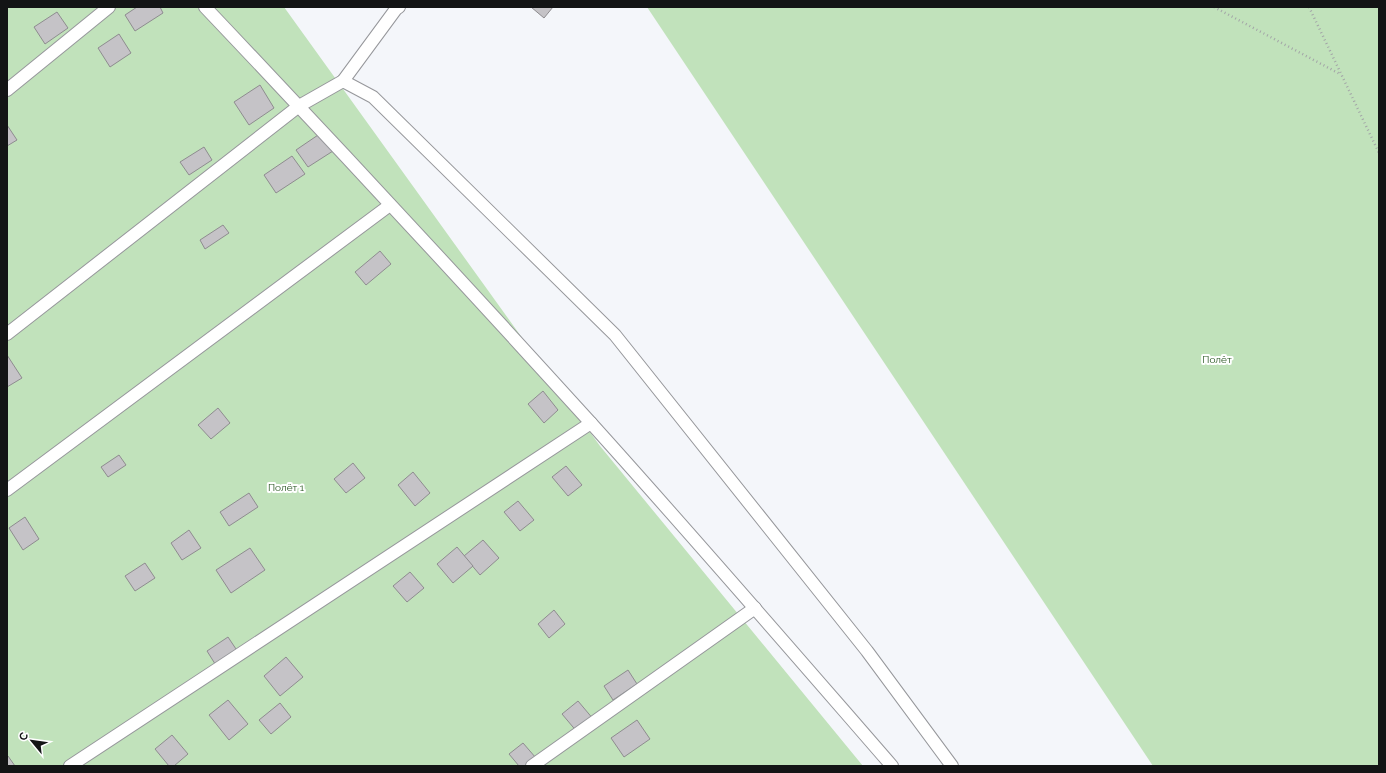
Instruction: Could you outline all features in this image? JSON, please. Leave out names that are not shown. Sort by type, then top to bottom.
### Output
[{"type":"lane","points":[[7,90],[109,7]]},
{"type":"lane","points":[[204,7],[299,106],[591,423],[755,608],[892,766]]},
{"type":"lane","points":[[7,334],[299,106],[343,80],[396,8],[399,7]]},
{"type":"lane","points":[[343,80],[373,97],[615,335],[867,651],[952,766]]},
{"type":"lane","points":[[7,490],[390,205]]},
{"type":"lane","points":[[70,766],[591,423]]},
{"type":"lane","points":[[532,766],[755,608]]},
{"type":"path","points":[[1214,7],[1341,75]]},
{"type":"path","points":[[1308,7],[1379,153]]},
{"type":"green space","name":"Полёт 1","points":[[7,7],[284,7],[600,446],[863,766],[7,766]]},
{"type":"green space","name":"Полёт","points":[[647,7],[1379,7],[1379,766],[1153,766]]},
{"type":"building","points":[[137,7],[160,7],[163,13],[135,31],[125,15]]},
{"type":"building","points":[[531,7],[553,7],[544,18]]},
{"type":"building","points":[[57,12],[68,28],[45,44],[34,27]]},
{"type":"building","points":[[119,34],[131,53],[110,67],[98,48]]},
{"type":"building","points":[[260,85],[274,108],[249,125],[234,102]]},
{"type":"building","points":[[7,125],[17,140],[7,146]]},
{"type":"building","points":[[321,133],[333,151],[308,167],[296,150]]},
{"type":"building","points":[[204,147],[212,160],[189,175],[180,162]]},
{"type":"building","points":[[292,156],[305,174],[276,193],[264,175]]},
{"type":"building","points":[[223,225],[229,233],[205,249],[200,240]]},
{"type":"building","points":[[380,251],[391,264],[366,285],[355,272]]},
{"type":"building","points":[[7,355],[22,378],[7,387]]},
{"type":"building","points":[[543,391],[558,410],[544,423],[528,404]]},
{"type":"building","points":[[218,408],[230,423],[211,439],[198,425]]},
{"type":"building","points":[[119,455],[126,465],[108,477],[101,467]]},
{"type":"building","points":[[353,463],[365,478],[346,493],[334,479]]},
{"type":"building","points":[[566,466],[582,485],[568,496],[552,477]]},
{"type":"building","points":[[413,472],[430,493],[415,506],[398,485]]},
{"type":"building","points":[[249,493],[258,507],[229,526],[220,512]]},
{"type":"building","points":[[518,501],[534,520],[520,531],[504,512]]},
{"type":"building","points":[[25,517],[39,539],[23,550],[9,528]]},
{"type":"building","points":[[189,530],[201,548],[182,560],[171,543]]},
{"type":"building","points":[[483,540],[499,558],[480,575],[464,556]]},
{"type":"building","points":[[457,547],[473,566],[453,583],[437,564]]},
{"type":"building","points":[[250,548],[265,570],[231,593],[216,570]]},
{"type":"building","points":[[145,563],[155,578],[135,591],[125,576]]},
{"type":"building","points":[[410,572],[424,588],[407,602],[393,586]]},
{"type":"building","points":[[554,610],[565,624],[549,638],[538,624]]},
{"type":"building","points":[[228,637],[238,652],[217,667],[207,651]]},
{"type":"building","points":[[286,657],[303,677],[280,696],[264,676]]},
{"type":"building","points":[[628,670],[637,684],[613,700],[604,686]]},
{"type":"building","points":[[228,700],[248,724],[229,740],[209,715]]},
{"type":"building","points":[[578,701],[594,720],[578,733],[562,714]]},
{"type":"building","points":[[280,703],[291,717],[271,734],[259,720]]},
{"type":"building","points":[[637,720],[650,739],[624,757],[611,738]]},
{"type":"building","points":[[172,735],[188,754],[174,766],[169,766],[155,749]]},
{"type":"building","points":[[523,743],[536,758],[527,766],[519,766],[509,754]]},
{"type":"building","points":[[8,756],[15,766],[7,766]]}]
